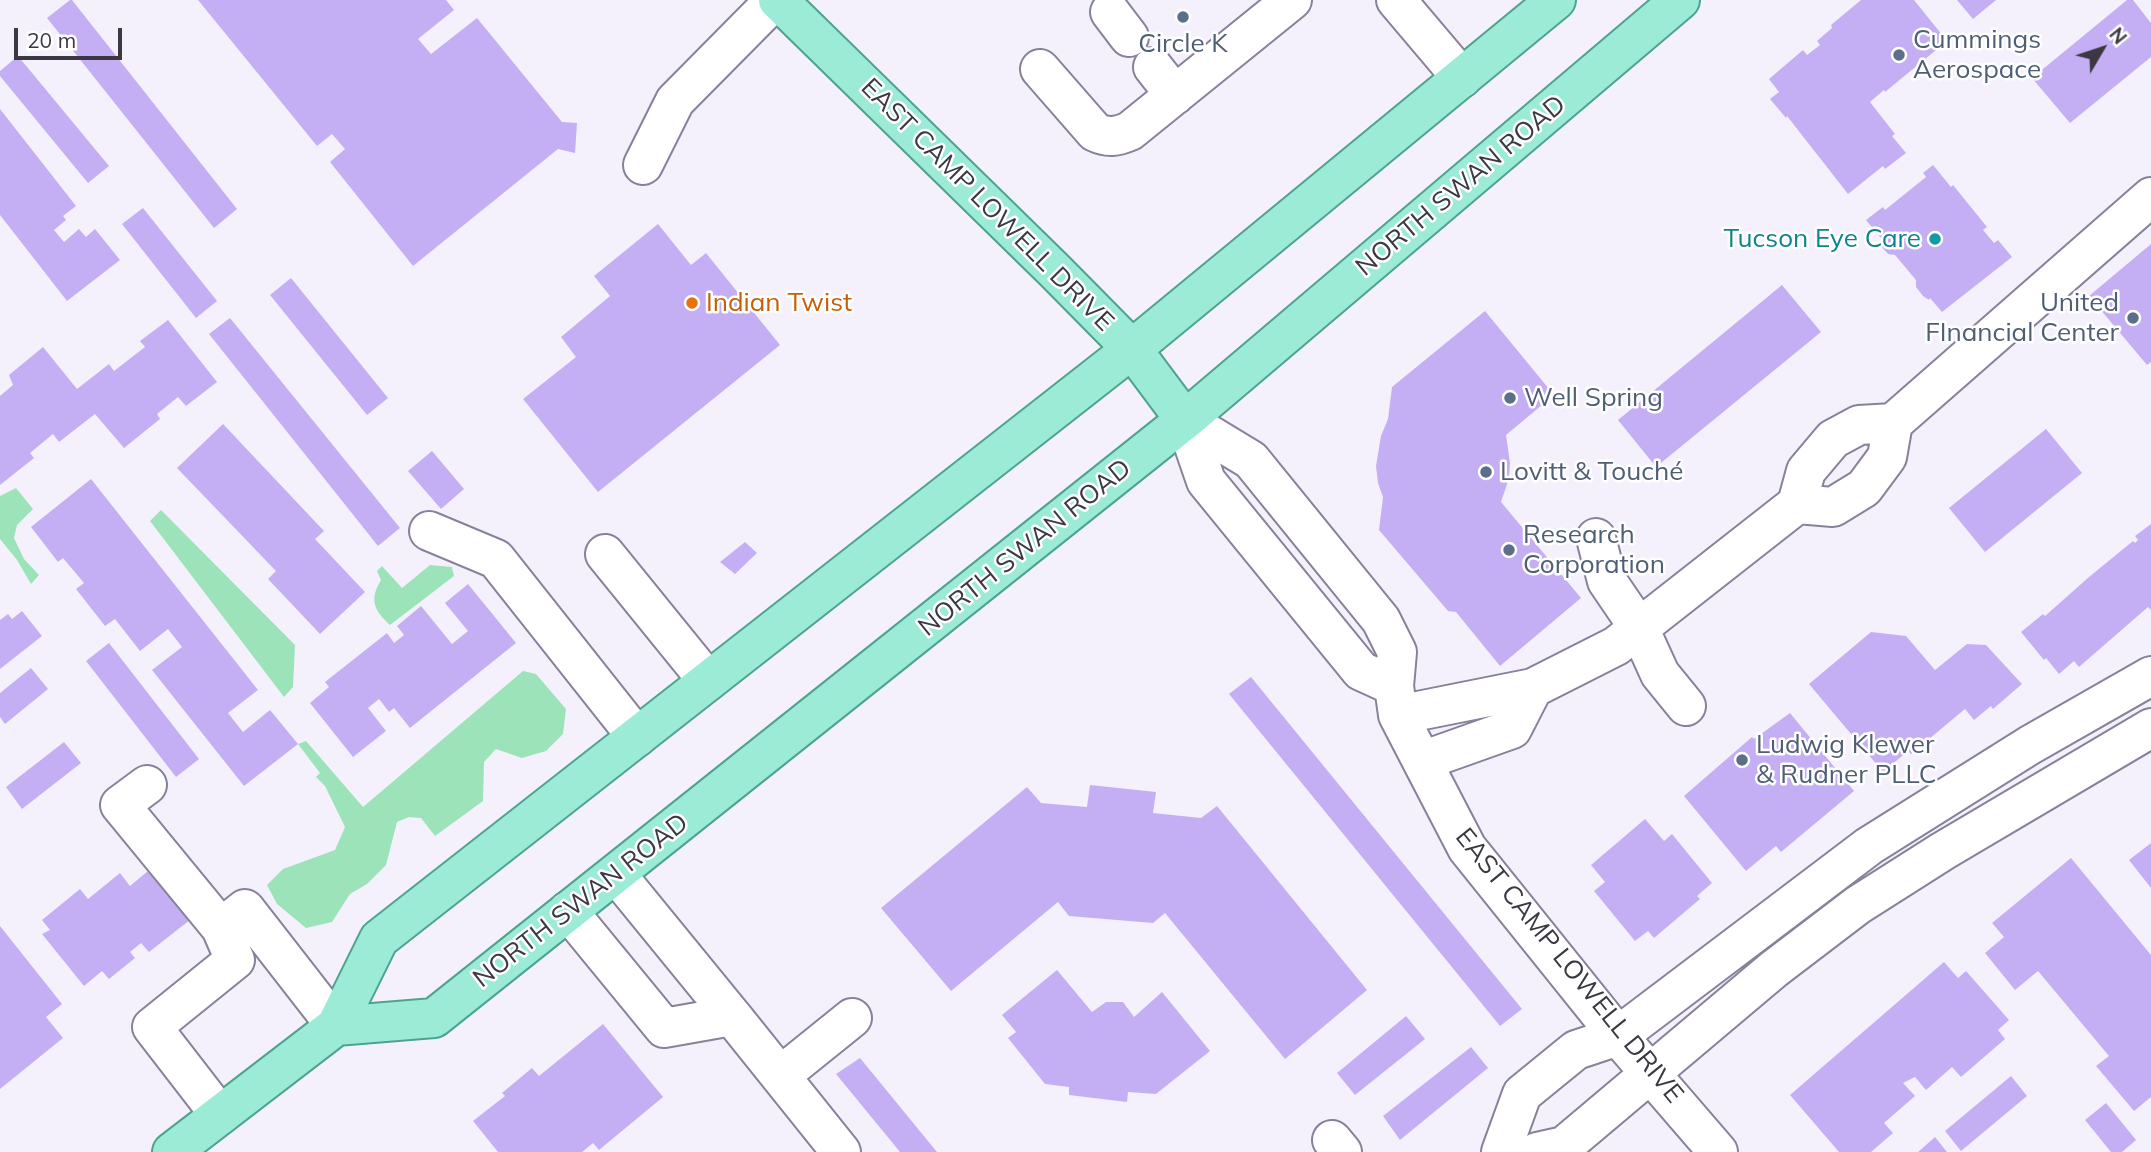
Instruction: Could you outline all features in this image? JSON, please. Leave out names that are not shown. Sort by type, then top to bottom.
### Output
[{"type":"main road","name":"EAST CAMP LOWELL DRIVE","points":[[776,0],[1132,349],[1185,420]]},
{"type":"main road","points":[[172,1152],[336,1026],[379,939],[1132,349],[1556,0]]},
{"type":"main road","name":"NORTH SWAN ROAD","points":[[336,1026],[434,1018],[1185,420],[1680,0]]},
{"type":"street","points":[[643,164],[675,101],[776,0]]},
{"type":"street","points":[[1040,69],[1087,125],[1106,137],[1119,136],[1130,131],[1164,81],[1249,13],[1292,0]]},
{"type":"street","points":[[1396,0],[1462,78]]},
{"type":"street","points":[[1396,701],[1533,688],[1616,646],[1797,504],[1806,471],[1833,439],[1859,425],[1893,423],[2151,197]]},
{"type":"street","name":"EAST CAMP LOWELL DRIVE","points":[[1185,420],[1206,481],[1361,670],[1396,701],[1422,761],[1467,848],[1708,1144]]},
{"type":"street","points":[[1797,504],[1833,507],[1864,488],[1887,457],[1893,423]]},
{"type":"street","points":[[429,531],[496,559],[637,737]]},
{"type":"street","points":[[1596,538],[1607,581],[1639,628],[1660,674],[1686,706]]},
{"type":"street","points":[[606,554],[708,681]]},
{"type":"street","points":[[1501,1152],[1522,1094],[1576,1049],[1618,1036],[1728,950],[1869,846],[2058,729],[2151,676]]},
{"type":"street","points":[[1422,761],[1512,729],[1533,688]]},
{"type":"street","points":[[1537,1152],[1564,1146],[1774,969],[1858,905],[1943,851],[2151,728]]},
{"type":"street","points":[[2058,729],[2080,770]]},
{"type":"street","points":[[147,785],[120,805],[221,928],[235,960],[152,1027],[220,1115]]},
{"type":"street","points":[[616,874],[841,1152]]},
{"type":"street","points":[[221,928],[245,909],[336,1026]]},
{"type":"street","points":[[568,911],[664,1028],[732,1016]]},
{"type":"street","points":[[780,1076],[852,1018]]},
{"type":"green space","points":[[16,488],[33,509],[17,525],[14,538],[24,559],[39,575],[31,584],[0,539],[0,496]]},
{"type":"green space","points":[[161,510],[295,645],[293,687],[284,697],[150,521]]},
{"type":"green space","points":[[430,565],[452,567],[454,576],[390,625],[375,604],[375,593],[381,580],[377,571],[382,566],[402,588]]},
{"type":"green space","points":[[523,671],[536,674],[566,709],[563,734],[546,751],[522,758],[496,749],[484,762],[483,801],[435,836],[421,818],[409,817],[397,822],[386,865],[367,884],[350,894],[332,922],[306,928],[277,904],[267,885],[283,869],[335,850],[345,827],[325,786],[316,777],[320,773],[298,744],[306,741],[363,807]]},
{"type":"building","points":[[70,0],[237,209],[214,228],[47,18]]},
{"type":"building","points":[[198,0],[446,0],[454,10],[418,39],[431,54],[477,18],[562,122],[577,123],[575,153],[558,149],[413,266],[330,162],[345,149],[332,134],[317,146]]},
{"type":"building","points":[[1861,0],[1914,0],[1947,41],[1870,102],[1906,153],[1885,169],[1883,166],[1848,194],[1787,116],[1786,118],[1770,99],[1779,92],[1769,79],[1803,50],[1807,55],[1820,45],[1817,41],[1832,28],[1831,25]]},
{"type":"building","points":[[1957,0],[1996,0],[1973,19]]},
{"type":"building","points":[[2127,0],[2133,0],[2151,23],[2151,57],[2070,123],[2032,78]]},
{"type":"building","points":[[18,56],[109,166],[88,183],[0,76],[0,71]]},
{"type":"building","points":[[0,109],[76,206],[63,216],[66,220],[54,230],[64,242],[79,229],[86,237],[95,229],[120,260],[67,301],[0,215]]},
{"type":"building","name":"Tucson Eye Care","points":[[1933,165],[1987,227],[1983,230],[1994,243],[1998,240],[2012,257],[1942,312],[1930,298],[1929,300],[1923,296],[1916,287],[1916,280],[1895,255],[1888,254],[1881,246],[1881,238],[1866,220],[1883,207],[1885,210],[1926,177],[1923,173]]},
{"type":"building","points":[[143,208],[217,301],[196,318],[122,224]]},
{"type":"building","points":[[658,224],[691,265],[706,253],[780,345],[598,492],[523,399],[576,357],[561,337],[610,296],[594,276]]},
{"type":"building","points":[[2151,244],[2151,362],[2147,365],[2089,296]]},
{"type":"building","points":[[291,278],[388,398],[367,415],[270,295]]},
{"type":"building","points":[[1782,285],[1821,332],[1656,467],[1618,420]]},
{"type":"building","points":[[1485,311],[1554,395],[1506,435],[1509,478],[1501,502],[1581,598],[1500,666],[1456,612],[1448,611],[1379,530],[1383,497],[1376,466],[1381,436],[1388,419],[1392,387]]},
{"type":"building","points":[[230,318],[400,528],[378,546],[209,334]]},
{"type":"building","points":[[168,320],[217,382],[186,406],[178,397],[157,414],[160,419],[124,448],[95,414],[59,442],[53,434],[30,453],[34,458],[0,485],[0,396],[13,385],[9,375],[43,347],[77,389],[109,364],[114,371],[145,347],[140,341]]},
{"type":"building","points":[[223,424],[324,531],[315,539],[365,592],[320,634],[268,579],[276,571],[177,468]]},
{"type":"building","points":[[2046,429],[2082,473],[1985,552],[1949,508]]},
{"type":"building","points":[[432,451],[464,489],[441,509],[408,471]]},
{"type":"building","points":[[91,479],[258,690],[228,713],[243,732],[270,710],[298,744],[244,786],[152,670],[182,647],[168,629],[140,651],[115,619],[105,626],[76,589],[84,583],[63,558],[58,562],[31,527]]},
{"type":"building","points":[[2151,524],[2151,610],[2148,607],[2079,667],[2074,661],[2059,674],[2021,632],[2043,614],[2045,616],[2133,541],[2135,543],[2138,540],[2135,536]]},
{"type":"building","points":[[745,542],[757,553],[735,574],[720,562]]},
{"type":"building","points":[[468,584],[516,643],[410,728],[394,708],[389,712],[379,699],[368,708],[386,731],[353,757],[310,703],[329,687],[325,682],[387,633],[394,643],[404,635],[397,626],[421,606],[452,644],[468,631],[445,603]]},
{"type":"building","points":[[22,611],[42,636],[0,669],[0,620],[8,614],[12,619]]},
{"type":"building","points":[[1871,632],[1906,636],[1935,670],[1967,644],[1986,645],[2022,684],[1993,709],[1991,706],[1974,720],[1965,709],[1911,754],[1908,751],[1883,772],[1809,684]]},
{"type":"building","points":[[109,643],[199,759],[176,777],[86,661]]},
{"type":"building","points":[[31,668],[48,689],[5,724],[0,717],[0,693]]},
{"type":"building","points":[[1251,677],[1522,1009],[1500,1026],[1229,694]]},
{"type":"building","points":[[1790,713],[1854,791],[1781,852],[1776,846],[1746,871],[1684,796],[1752,737],[1754,739]]},
{"type":"building","points":[[64,742],[81,763],[22,809],[6,787]]},
{"type":"building","points":[[1090,785],[1156,792],[1153,813],[1201,818],[1217,806],[1367,990],[1285,1059],[1165,913],[1153,923],[1069,916],[1058,902],[951,991],[881,908],[1027,787],[1041,803],[1087,807]]},
{"type":"building","points":[[1645,819],[1664,841],[1672,834],[1712,883],[1697,896],[1700,899],[1654,938],[1648,931],[1635,941],[1594,891],[1605,882],[1591,865]]},
{"type":"building","points":[[2151,843],[2151,888],[2129,860]]},
{"type":"building","points":[[2071,858],[2151,955],[2151,1097],[2134,1111],[2096,1066],[2109,1056],[2038,971],[2015,990],[1985,953],[2004,937],[1992,923]]},
{"type":"building","points":[[154,866],[195,916],[149,952],[141,943],[130,952],[135,958],[109,979],[102,971],[84,986],[42,934],[50,930],[42,920],[80,889],[88,899],[120,873],[130,886]]},
{"type":"building","points":[[0,926],[62,1004],[46,1017],[63,1038],[0,1089]]},
{"type":"building","points":[[1944,962],[1958,978],[1966,971],[2009,1020],[1998,1030],[2005,1039],[1961,1077],[1952,1067],[1926,1090],[1915,1077],[1903,1083],[1915,1096],[1884,1123],[1893,1133],[1871,1152],[1839,1152],[1790,1095]]},
{"type":"building","points":[[1057,970],[1092,1012],[1106,1002],[1123,1002],[1134,1017],[1162,992],[1210,1051],[1156,1094],[1128,1092],[1127,1102],[1069,1095],[1069,1087],[1045,1084],[1008,1038],[1016,1032],[1002,1015]]},
{"type":"building","points":[[1406,1016],[1425,1039],[1355,1095],[1337,1073]]},
{"type":"building","points":[[603,1024],[663,1097],[599,1150],[593,1143],[582,1152],[498,1152],[473,1121],[505,1096],[502,1093],[532,1068],[539,1076]]},
{"type":"building","points":[[1471,1047],[1488,1068],[1400,1140],[1383,1116]]},
{"type":"building","points":[[860,1058],[937,1152],[900,1152],[836,1074]]},
{"type":"building","points":[[2011,1076],[2027,1096],[1961,1151],[1945,1131]]},
{"type":"building","points":[[2106,1103],[2136,1140],[2122,1152],[2111,1152],[2085,1120]]},
{"type":"building","points":[[1935,1137],[1947,1152],[1918,1152]]},
{"type":"place","name":"Circle K","points":[[1183,17]]},
{"type":"place","name":"Cummings Aerospace","points":[[1899,55]]},
{"type":"place","name":"Tucson Eye Care","points":[[1935,239]]},
{"type":"place","name":"Indian Twist","points":[[692,303]]},
{"type":"place","name":"United FInancial Center","points":[[2133,318]]},
{"type":"place","name":"Well Spring","points":[[1510,398]]},
{"type":"place","name":"Lovitt & Touché","points":[[1486,472]]},
{"type":"place","name":"Research Corporation","points":[[1509,550]]},
{"type":"place","name":"Ludwig Klewer & Rudner PLLC","points":[[1742,760]]}]
